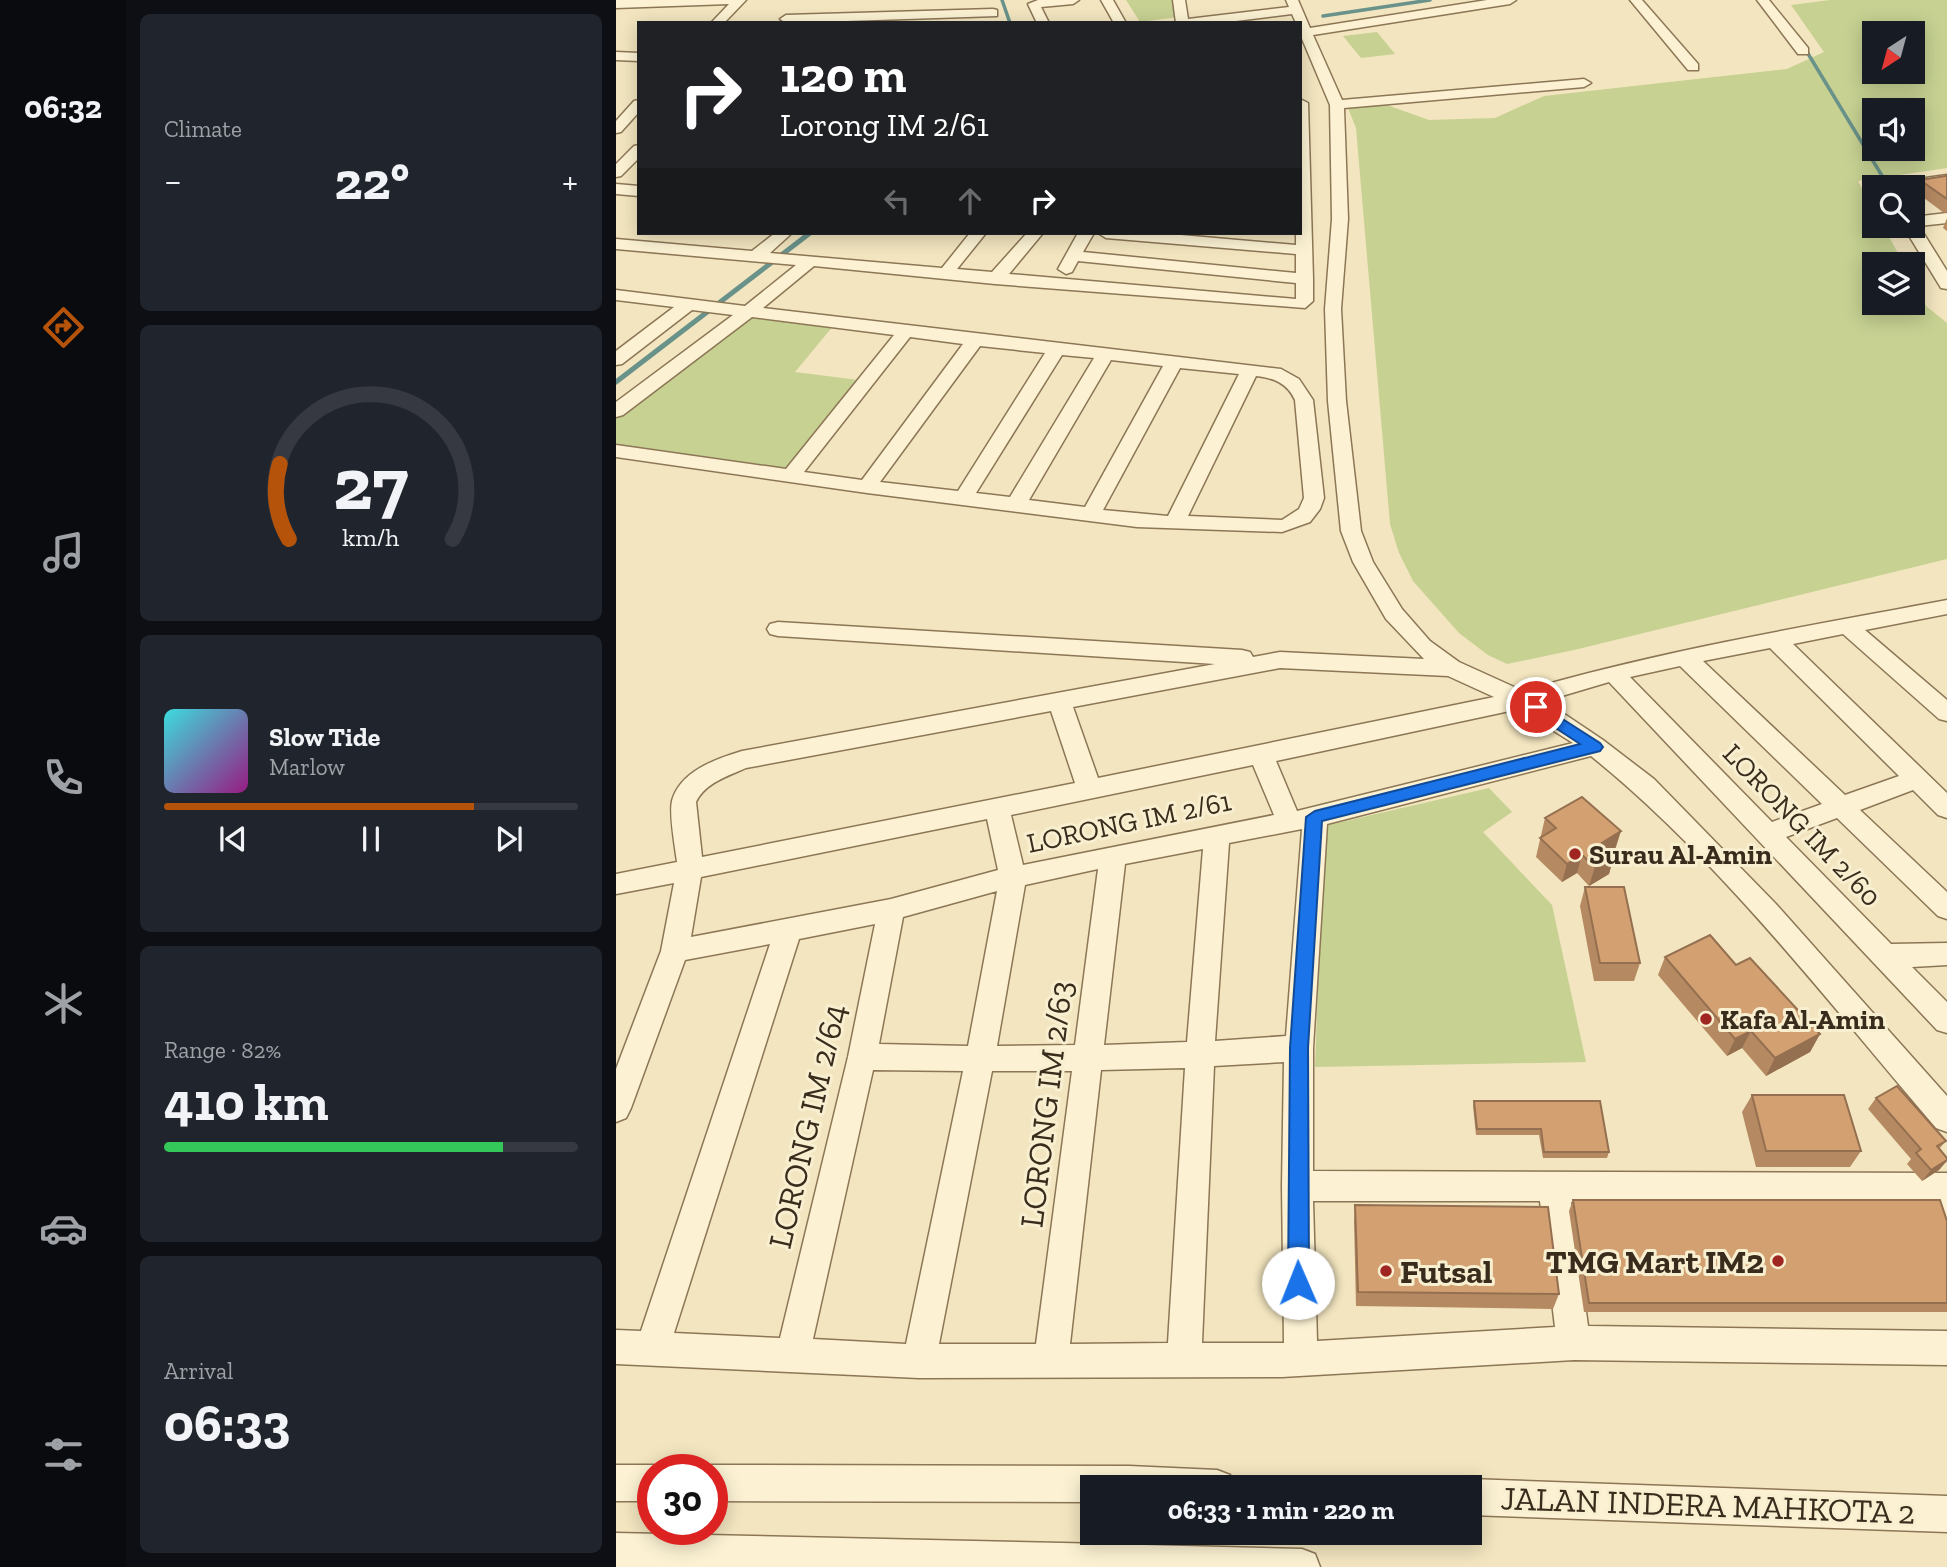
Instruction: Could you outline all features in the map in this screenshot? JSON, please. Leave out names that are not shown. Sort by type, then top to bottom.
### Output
[{"type":"street","points":[[616,4],[739,0]]},
{"type":"street","points":[[719,21],[739,0]]},
{"type":"street","points":[[1042,21],[1034,4],[1073,0]]},
{"type":"street","points":[[1107,0],[1119,21]]},
{"type":"street","points":[[1179,0],[1184,21]]},
{"type":"street","points":[[1232,0],[1236,17]]},
{"type":"street","points":[[1307,32],[1510,0]]},
{"type":"street","points":[[1636,0],[1693,67]]},
{"type":"street","points":[[1763,0],[1803,51]]},
{"type":"street","points":[[674,16],[691,1]]},
{"type":"street","points":[[616,15],[630,4]]},
{"type":"street","points":[[1202,21],[1294,5],[1302,21]]},
{"type":"street","points":[[788,17],[837,20],[954,18],[992,12]]},
{"type":"street","points":[[1302,22],[1317,71],[1336,104]]},
{"type":"street","points":[[1302,152],[1316,124],[1336,104],[1584,83]]},
{"type":"street","points":[[616,129],[635,100]]},
{"type":"street","points":[[1302,104],[1316,124],[1340,219],[1334,309],[1339,427],[1351,531],[1363,562],[1394,614],[1422,646],[1451,668],[1522,700],[1595,747],[1645,786],[1766,911],[1947,1118]]},
{"type":"street","points":[[616,147],[637,149]]},
{"type":"street","points":[[616,173],[637,151]]},
{"type":"street","points":[[1925,183],[1947,179]]},
{"type":"street","points":[[616,189],[637,191]]},
{"type":"street","points":[[1925,222],[1947,218]]},
{"type":"street","points":[[757,257],[783,235]]},
{"type":"street","points":[[945,274],[976,235]]},
{"type":"street","points":[[995,279],[1033,235]]},
{"type":"street","points":[[1054,284],[1074,257],[1085,235]]},
{"type":"street","points":[[1163,235],[1250,239],[1302,250]]},
{"type":"street","points":[[616,244],[1292,306],[1305,301],[1302,235]]},
{"type":"street","points":[[1923,238],[1939,258],[1947,284]]},
{"type":"street","points":[[1074,257],[1305,279]]},
{"type":"street","points":[[616,411],[748,312],[805,261]]},
{"type":"street","points":[[616,295],[975,341],[1275,373],[1291,380],[1299,388],[1304,400],[1314,498],[1312,508],[1298,522],[1282,526],[1174,524],[867,487],[616,451]]},
{"type":"street","points":[[616,360],[689,304]]},
{"type":"street","points":[[791,476],[906,331]]},
{"type":"street","points":[[867,487],[975,341]]},
{"type":"street","points":[[964,497],[1056,350]]},
{"type":"street","points":[[1016,504],[1105,355]]},
{"type":"street","points":[[1091,514],[1174,362]]},
{"type":"street","points":[[1174,524],[1250,370]]},
{"type":"street","points":[[616,884],[997,810],[1522,700],[1613,673],[1685,657],[1937,610],[1947,629]]},
{"type":"street","points":[[1847,627],[1947,713]]},
{"type":"street","points":[[778,629],[1451,668]]},
{"type":"street","points":[[1776,641],[1947,808]]},
{"type":"street","points":[[1685,657],[1947,908]]},
{"type":"street","points":[[616,1108],[675,951],[690,868],[684,802],[691,789],[706,775],[742,760],[1280,660]]},
{"type":"street","name":"LORONG IM 2/60","points":[[1613,673],[1947,1021]]},
{"type":"street","points":[[1059,701],[1089,789]]},
{"type":"street","name":"LORONG IM 2/61","points":[[675,951],[891,910],[1013,878],[1113,856],[1302,820],[1595,747]]},
{"type":"street","points":[[1261,755],[1302,820],[1297,1186],[1301,1358]]},
{"type":"street","points":[[1766,834],[1917,779]]},
{"type":"street","points":[[919,1361],[980,1060],[1013,878],[997,810]]},
{"type":"street","points":[[1184,1359],[1200,1056],[1217,835]]},
{"type":"street","name":"LORONG IM 2/63","points":[[1051,1360],[1113,856]]},
{"type":"street","name":"LORONG IM 2/64","points":[[792,1357],[862,1057],[891,910]]},
{"type":"street","points":[[652,1349],[789,928]]},
{"type":"street","points":[[1884,956],[1947,954]]},
{"type":"street","points":[[862,1057],[1090,1059],[1200,1056],[1299,1048]]},
{"type":"street","points":[[1297,1186],[1554,1187],[1944,1197]]},
{"type":"street","points":[[1554,1187],[1574,1343]]},
{"type":"street","points":[[616,1348],[919,1361],[1301,1358],[1574,1343],[1947,1348]]},
{"type":"street","points":[[616,1483],[637,1483]]},
{"type":"street","points":[[728,1483],[1080,1486]]},
{"type":"street","name":"JALAN INDERA MAHKOTA 2","points":[[1482,1497],[1947,1514]]},
{"type":"street","points":[[616,1551],[1125,1554],[1302,1567]]},
{"type":"green space","points":[[1126,0],[1176,0],[1178,17],[1139,21]]},
{"type":"green space","points":[[1830,0],[1947,0],[1947,168],[1899,175],[1862,175],[1862,180],[1858,181],[1862,188],[1862,238],[1890,238],[1897,252],[1862,252],[1862,315],[1925,315],[1925,304],[1947,323],[1947,559],[1574,650],[1507,664],[1488,655],[1459,633],[1413,581],[1399,553],[1390,524],[1356,128],[1348,108],[1384,104],[1429,120],[1495,118],[1544,96],[1787,69],[1824,52],[1791,5]]},
{"type":"green space","points":[[1377,32],[1395,54],[1361,58],[1343,36]]},
{"type":"green space","points":[[749,317],[834,325],[795,372],[866,381],[791,476],[616,451],[616,412]]},
{"type":"green space","points":[[1489,788],[1512,812],[1483,832],[1552,905],[1586,1062],[1315,1067],[1324,826]]},
{"type":"building","points":[[1945,176],[1947,199],[1925,184],[1925,179]]},
{"type":"building","points":[[1582,797],[1621,831],[1602,843],[1614,855],[1595,867],[1582,855],[1567,864],[1540,838],[1556,828],[1545,818]]},
{"type":"building","points":[[1585,887],[1624,887],[1640,963],[1600,963]]},
{"type":"building","points":[[1710,935],[1736,965],[1750,958],[1820,1034],[1775,1058],[1751,1031],[1735,1039],[1665,957]]},
{"type":"building","points":[[1897,1086],[1946,1141],[1937,1146],[1947,1160],[1931,1170],[1916,1153],[1921,1149],[1876,1098]]},
{"type":"building","points":[[1752,1095],[1844,1095],[1861,1151],[1766,1151]]},
{"type":"building","points":[[1474,1101],[1600,1101],[1609,1152],[1544,1152],[1541,1129],[1477,1129]]},
{"type":"building","points":[[1573,1200],[1940,1200],[1947,1221],[1947,1303],[1589,1303]]},
{"type":"building","points":[[1355,1205],[1548,1207],[1559,1294],[1358,1292]]},
{"type":"waterway","points":[[1002,0],[1009,21]]},
{"type":"waterway","points":[[1323,16],[1430,0]]},
{"type":"waterway","points":[[1804,47],[1882,175]]},
{"type":"waterway","points":[[616,382],[807,235]]},
{"type":"place","name":"Surau Al-Amin","points":[[1575,854]]},
{"type":"place","name":"Kafa Al-Amin","points":[[1706,1019]]},
{"type":"place","name":"TMG Mart IM2","points":[[1778,1261]]},
{"type":"place","name":"Futsal","points":[[1386,1271]]},
{"type":"route","points":[[1298,1283],[1299,1048],[1315,817],[1595,747],[1536,707]]}]
